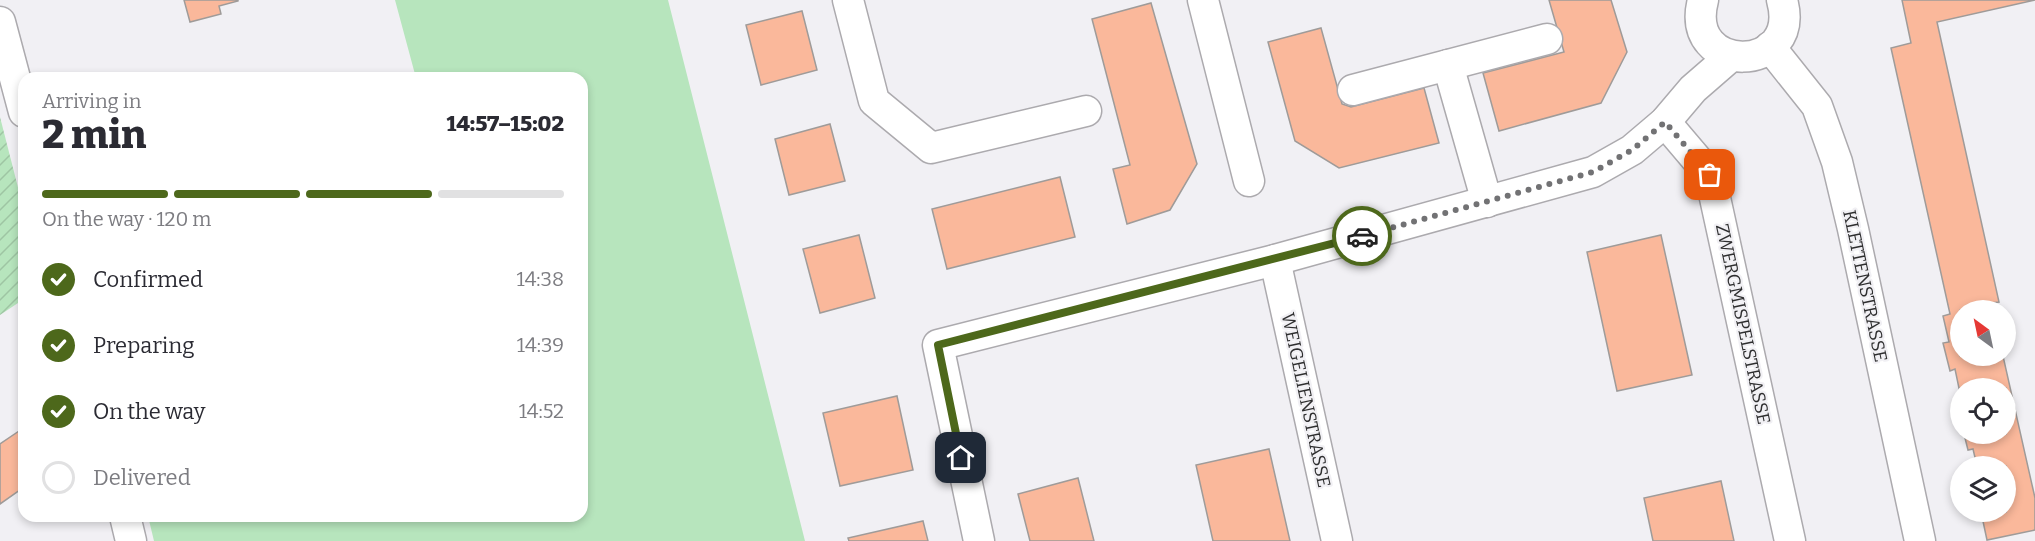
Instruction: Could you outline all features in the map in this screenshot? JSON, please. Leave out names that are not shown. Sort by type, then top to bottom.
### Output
[{"type":"street","points":[[848,0],[874,101],[931,148],[1086,111]]},
{"type":"street","points":[[1203,0],[1249,181]]},
{"type":"street","points":[[1704,0],[1700,15],[1703,32],[1710,43],[1719,51],[1745,58],[1758,55],[1777,40],[1785,23],[1782,0]]},
{"type":"street","points":[[0,22],[18,90]]},
{"type":"street","points":[[1353,90],[1547,39]]},
{"type":"street","name":"KLETTENSTRASSE","points":[[1770,47],[1817,106],[1837,162],[1920,541]]},
{"type":"street","points":[[979,541],[938,345],[1275,260],[1593,172],[1632,150],[1665,122],[1693,89],[1731,56]]},
{"type":"street","points":[[1448,66],[1487,202]]},
{"type":"street","name":"ZWERGMISPELSTRASSE","points":[[1665,122],[1710,175],[1790,541]]},
{"type":"street","name":"WEIGELIENSTRASSE","points":[[1275,260],[1337,541]]},
{"type":"street","points":[[126,522],[131,541]]},
{"type":"green space","points":[[395,0],[668,0],[805,541],[154,541],[149,522],[588,522],[588,72],[414,72]]},
{"type":"green space","points":[[0,117],[18,188],[18,303],[0,315]]},
{"type":"building","points":[[184,0],[238,1],[219,6],[221,14],[190,22]]},
{"type":"building","points":[[1549,0],[1611,0],[1627,52],[1601,103],[1499,131],[1483,73],[1564,52]]},
{"type":"building","points":[[1902,0],[2035,0],[1937,22],[1999,300],[1950,300],[1950,314],[1891,48],[1911,43]]},
{"type":"building","points":[[1151,3],[1197,164],[1170,210],[1127,224],[1113,169],[1130,165],[1092,19]]},
{"type":"building","points":[[802,11],[817,70],[761,85],[746,25]]},
{"type":"building","points":[[1321,28],[1342,104],[1351,107],[1424,88],[1439,143],[1339,168],[1295,141],[1268,42]]},
{"type":"building","points":[[830,124],[845,181],[789,195],[775,139]]},
{"type":"building","points":[[1060,177],[1075,237],[947,269],[932,209]]},
{"type":"building","points":[[859,235],[875,298],[820,313],[803,249]]},
{"type":"building","points":[[1661,235],[1692,375],[1617,391],[1587,252]]},
{"type":"building","points":[[1950,314],[1950,366],[2005,366],[2008,378],[1957,378],[1955,369],[1950,371],[1943,343],[1949,342],[1943,316]]},
{"type":"building","points":[[897,396],[913,470],[840,486],[823,413]]},
{"type":"building","points":[[2016,414],[2035,498],[2035,530],[1987,540],[1983,522],[2016,522],[2016,456],[1975,456],[1973,449],[1968,450],[1966,444],[2016,444]]},
{"type":"building","points":[[18,432],[18,491],[0,504],[0,444]]},
{"type":"building","points":[[1269,449],[1290,541],[1213,541],[1196,465]]},
{"type":"building","points":[[1078,478],[1094,541],[1030,541],[1018,494]]},
{"type":"building","points":[[1721,481],[1734,541],[1653,541],[1644,498]]},
{"type":"building","points":[[923,521],[928,541],[849,541],[848,538]]},
{"type":"way so far","points":[[1362,236],[1593,172],[1632,150],[1665,122],[1710,175]]},
{"type":"route","points":[[961,458],[938,345],[1362,236]]}]
